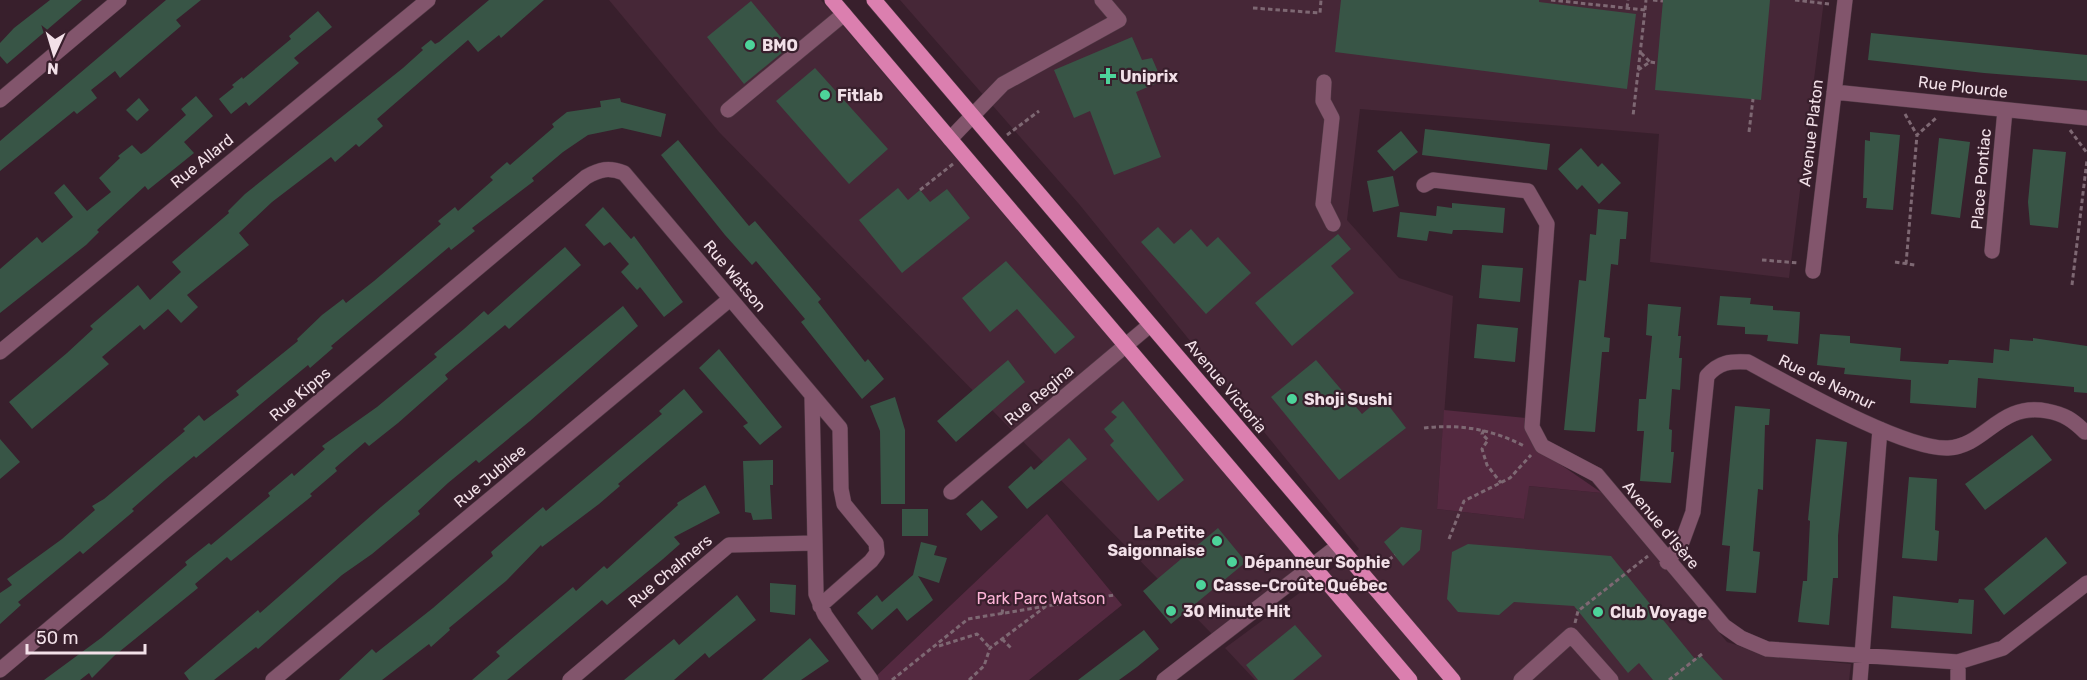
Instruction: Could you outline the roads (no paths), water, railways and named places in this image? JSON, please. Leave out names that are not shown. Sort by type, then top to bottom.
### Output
[{"type":"main road","points":[[831,0],[1410,680]]},
{"type":"main road","name":"Avenue Victoria","points":[[874,0],[1453,680]]},
{"type":"street","points":[[0,100],[119,0]]},
{"type":"street","name":"Rue Allard","points":[[0,352],[428,0]]},
{"type":"street","points":[[950,139],[1003,84],[1119,20],[1102,0]]},
{"type":"street","name":"Avenue Platon","points":[[1813,268],[1845,3]]},
{"type":"street","points":[[728,110],[844,14]]},
{"type":"street","points":[[1324,82],[1323,101],[1332,118],[1323,204],[1333,224]]},
{"type":"street","name":"Rue Plourde","points":[[1834,92],[2087,118]]},
{"type":"street","name":"Place Pontiac","points":[[1992,251],[2005,110]]},
{"type":"street","name":"Rue Kipps","points":[[0,670],[586,177],[600,169],[614,169],[624,173],[629,179]]},
{"type":"street","name":"Rue Watson","points":[[629,179],[840,428],[841,489],[844,504],[876,543],[877,553],[820,606]]},
{"type":"street","name":"Avenue d'Isère","points":[[1424,185],[1433,180],[1528,191],[1547,224],[1532,427],[1542,446],[1597,475],[1667,562],[1724,626],[1741,638],[1767,649],[1958,662],[2003,648],[2087,583]]},
{"type":"street","name":"Rue Jubilee","points":[[273,680],[730,299]]},
{"type":"street","name":"Rue Regina","points":[[951,492],[1150,325]]},
{"type":"street","name":"Rue de Namur","points":[[1667,562],[1682,542],[1693,512],[1704,388],[1707,376],[1716,366],[1730,361],[1748,362],[1880,429],[1860,680]]},
{"type":"street","points":[[812,396],[816,594],[820,606],[869,679]]},
{"type":"street","points":[[1880,429],[1926,447],[1959,446],[2012,413],[2030,408],[2068,417],[2085,432]]},
{"type":"street","name":"Rue Chalmers","points":[[570,680],[729,545],[814,543]]},
{"type":"street","points":[[1164,680],[1338,546]]},
{"type":"street","points":[[1521,680],[1571,635],[1611,680]]},
{"type":"street","points":[[1958,662],[1958,680]]},
{"type":"place","name":"BMO","points":[[750,45]]},
{"type":"place","name":"Uniprix","points":[[1108,76]]},
{"type":"place","name":"Fitlab","points":[[825,95]]},
{"type":"place","name":"Shoji Sushi","points":[[1292,399]]},
{"type":"place","name":"La Petite Saigonnaise","points":[[1217,541]]},
{"type":"place","name":"Dépanneur Sophie","points":[[1232,562]]},
{"type":"place","name":"Casse-Croûte Québec","points":[[1201,585]]},
{"type":"place","name":"30 Minute Hit","points":[[1171,611]]},
{"type":"place","name":"Club Voyage","points":[[1598,612]]},
{"type":"park label","name":"Park Parc Watson","points":[[1041,598]]}]
